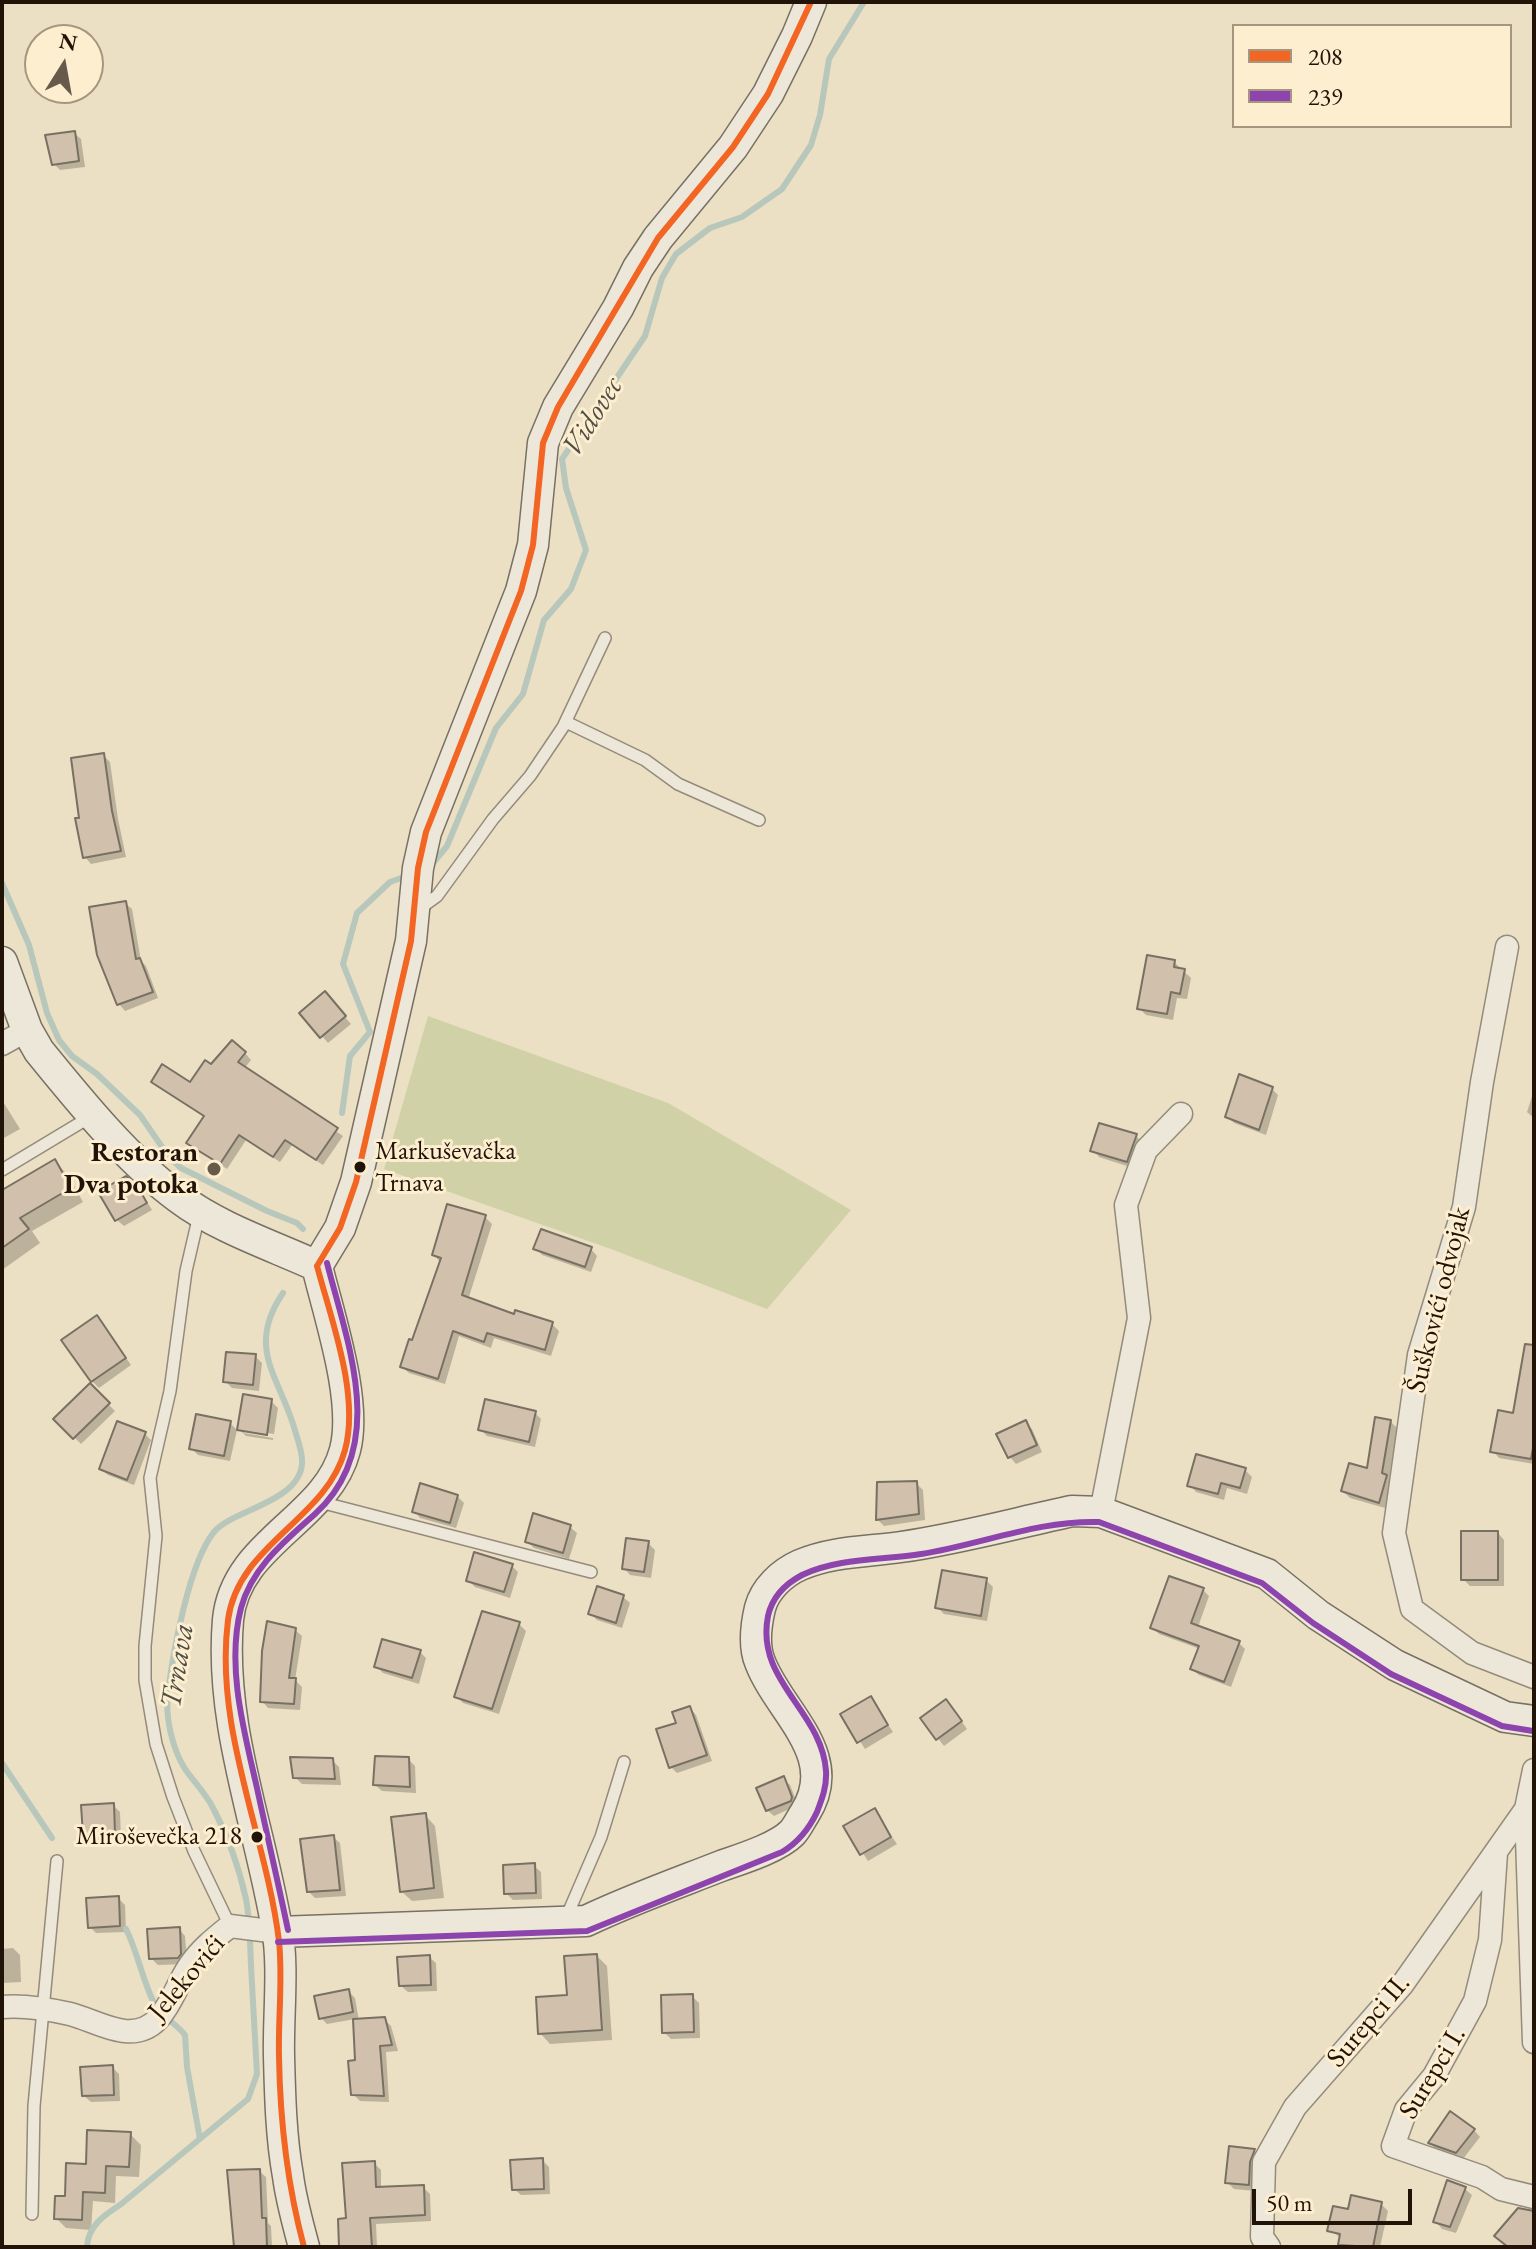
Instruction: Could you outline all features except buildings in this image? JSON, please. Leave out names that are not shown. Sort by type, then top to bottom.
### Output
[{"type":"street","points":[[304,2247],[288,2177],[251,1928],[231,1718],[228,1618],[244,1574],[261,1551],[316,1501],[339,1470],[346,1447],[349,1418],[337,1347],[317,1266],[340,1228],[356,1182],[394,1019],[426,832],[521,591],[533,545],[543,443],[558,407],[618,308],[638,268],[658,238],[733,147],[768,94],[811,2]]},
{"type":"street","name":"Šuškovići odvojak","points":[[1507,947],[1482,1082],[1464,1207],[1419,1355],[1394,1533],[1412,1609],[1472,1653],[1534,1677]]},
{"type":"street","points":[[2,962],[14,1037],[39,1051],[141,1167],[180,1199],[317,1266]]},
{"type":"street","points":[[1101,1512],[1139,1318],[1126,1205],[1146,1150],[1181,1114]]},
{"type":"street","points":[[251,1928],[586,1921],[624,1903],[757,1853],[792,1834],[812,1802],[818,1777],[801,1727],[776,1693],[759,1660],[756,1631],[761,1604],[775,1581],[800,1565],[850,1550],[899,1547],[1072,1511],[1101,1512],[1267,1574],[1318,1615],[1395,1665],[1505,1717],[1534,1721]]},
{"type":"street","points":[[1534,1770],[1526,1809],[1534,2042]]},
{"type":"street","name":"Surepci II.","points":[[1269,2247],[1262,2237],[1264,2162],[1295,2107],[1402,1985],[1526,1809]]},
{"type":"street","name":"Surepci I.","points":[[1496,1852],[1490,1940],[1475,2001],[1434,2076],[1406,2110],[1393,2146],[1482,2177],[1501,2189],[1534,2197]]},
{"type":"street","name":"Jelekovići","points":[[2,2007],[44,2009],[120,2031],[141,2029],[161,2015],[190,1964],[211,1941],[251,1928]]},
{"type":"lane","points":[[416,891],[437,896],[493,819],[530,776],[566,722],[605,638]]},
{"type":"lane","points":[[566,722],[645,760],[678,784],[759,820]]},
{"type":"lane","points":[[2,1170],[94,1114]]},
{"type":"lane","points":[[200,1210],[186,1271],[170,1391],[150,1478],[156,1536],[145,1646],[145,1680],[156,1744],[194,1851],[251,1928]]},
{"type":"lane","points":[[316,1501],[591,1572]]},
{"type":"lane","points":[[565,1923],[601,1837],[624,1762]]},
{"type":"lane","points":[[32,2214],[34,2106],[57,1861]]},
{"type":"green space","points":[[428,1016],[668,1103],[851,1210],[767,1309],[611,1249],[384,1169]]},
{"type":"waterway","name":"Vidovec","points":[[429,868],[447,846],[496,728],[523,694],[544,620],[571,589],[586,550],[566,488],[562,459],[645,336],[662,278],[676,254],[710,228],[742,217],[782,189],[811,145],[820,115],[829,59],[864,2]]},
{"type":"waterway","name":"Vidovec","points":[[342,1113],[350,1056],[370,1032],[343,964],[357,913],[390,882],[407,876]]},
{"type":"waterway","name":"Trnava","points":[[2,883],[29,945],[47,1013],[59,1040],[72,1056],[97,1074],[140,1115],[169,1157],[181,1168],[297,1223],[303,1229]]},
{"type":"waterway","name":"Trnava","points":[[87,2247],[90,2233],[103,2217],[248,2099],[257,2074],[249,1924],[243,1887],[218,1819],[176,1752],[167,1702],[184,1609],[205,1546],[223,1524],[290,1488],[302,1464],[290,1414],[266,1348],[272,1313],[283,1293]]},
{"type":"waterway","points":[[2,1763],[52,1838]]},
{"type":"waterway","points":[[126,1929],[154,2003],[185,2035],[187,2067],[200,2139]]},
{"type":"transit line","name":"208","points":[[317,1266],[340,1228],[356,1182],[411,941],[418,868],[426,832],[521,591],[533,545],[543,443],[558,407],[658,238],[733,147],[768,94],[811,2]]},
{"type":"transit line","name":"239","points":[[288,1930],[242,1721],[235,1653],[241,1608],[253,1580],[271,1556],[338,1487],[351,1458],[357,1427],[357,1394],[352,1361],[327,1263]]},
{"type":"transit line","name":"208","points":[[304,2247],[289,2176],[281,2104],[279,1941],[273,1901],[235,1742],[228,1701],[226,1661],[228,1620],[235,1594],[264,1551],[320,1495],[335,1474],[345,1450],[349,1428],[346,1382],[317,1266]]},
{"type":"transit line","name":"239","points":[[278,1942],[587,1931],[782,1852],[811,1824],[825,1787],[826,1771],[822,1750],[813,1731],[771,1659],[767,1639],[768,1616],[780,1592],[802,1575],[830,1565],[921,1554],[1054,1525],[1099,1522],[1262,1583],[1313,1623],[1391,1674],[1502,1726],[1533,1731]]},
{"type":"place","name":"Markuševačka Trnava","points":[[360,1167]]},
{"type":"place","name":"Restoran Dva potoka","points":[[214,1169]]},
{"type":"place","name":"Miroševečka 218","points":[[257,1837]]}]
